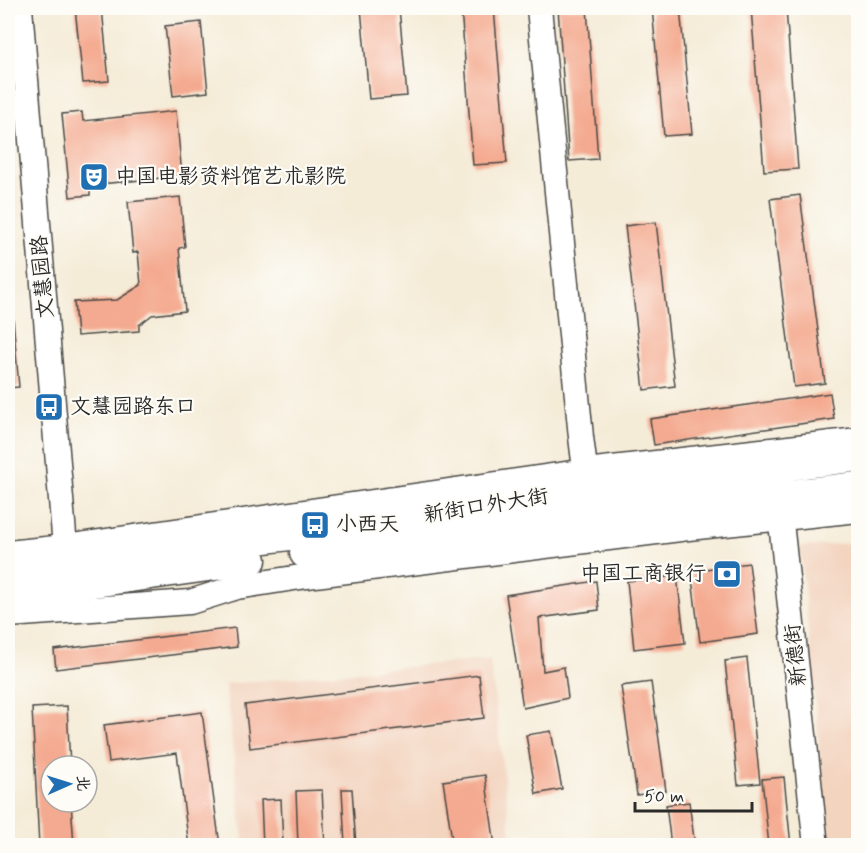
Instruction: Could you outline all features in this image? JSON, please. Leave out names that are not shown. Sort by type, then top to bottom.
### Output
[{"type":"main road","name":"新街口外大街","points":[[8,571],[321,531],[587,481],[774,466],[858,456]]},
{"type":"main road","name":"新街口外大街","points":[[8,594],[240,561],[557,522],[780,506],[858,487]]},
{"type":"main road","points":[[557,522],[590,540]]},
{"type":"street","name":"文慧园路","points":[[20,8],[17,67],[65,547]]},
{"type":"street","points":[[539,8],[580,437],[587,481]]},
{"type":"street","name":"新街口外大街","points":[[8,553],[587,481],[858,440]]},
{"type":"street","name":"新德街","points":[[774,466],[816,846]]},
{"type":"street","name":"新街口外大街","points":[[8,615],[190,602],[237,587],[590,540],[780,506],[858,510]]},
{"type":"shaded area","points":[[858,542],[858,845],[829,845],[800,547]]},
{"type":"shaded area","points":[[490,659],[512,845],[244,845],[225,684]]},
{"type":"building","points":[[75,8],[102,8],[109,81],[83,83]]},
{"type":"building","points":[[361,8],[399,8],[407,96],[369,99]]},
{"type":"building","points":[[461,8],[494,8],[507,163],[473,165]]},
{"type":"building","points":[[558,8],[587,8],[598,159],[569,161]]},
{"type":"building","points":[[652,8],[680,8],[692,134],[664,136]]},
{"type":"building","points":[[751,8],[786,8],[798,169],[764,171]]},
{"type":"building","points":[[201,22],[208,92],[173,96],[165,26]]},
{"type":"building","points":[[176,111],[182,176],[90,185],[90,195],[70,197],[62,114],[82,112],[83,121]]},
{"type":"building","points":[[800,195],[825,383],[794,387],[770,199]]},
{"type":"building","points":[[180,197],[185,247],[179,248],[185,311],[152,315],[139,325],[139,331],[77,336],[74,302],[117,300],[141,285],[138,252],[133,253],[128,202]]},
{"type":"building","points":[[656,222],[675,386],[644,390],[625,226]]},
{"type":"building","points":[[8,318],[13,318],[19,387],[8,388]]},
{"type":"building","points":[[830,393],[834,419],[654,445],[650,419]]},
{"type":"building","points":[[749,563],[758,634],[700,642],[691,571]]},
{"type":"building","points":[[677,576],[685,643],[634,649],[627,581]]},
{"type":"building","points":[[596,581],[599,610],[539,618],[543,671],[564,667],[568,698],[523,708],[506,595]]},
{"type":"building","points":[[235,628],[237,647],[56,669],[54,650]]},
{"type":"building","points":[[747,658],[760,783],[738,785],[725,661]]},
{"type":"building","points":[[479,675],[484,718],[250,748],[245,705]]},
{"type":"building","points":[[651,682],[666,791],[637,795],[621,686]]},
{"type":"building","points":[[67,706],[69,754],[39,754],[39,814],[72,814],[74,846],[39,846],[32,708]]},
{"type":"building","points":[[202,712],[220,846],[189,846],[177,753],[109,762],[104,725]]},
{"type":"building","points":[[551,731],[562,789],[536,794],[526,735]]},
{"type":"building","points":[[485,775],[495,846],[453,846],[443,781]]},
{"type":"building","points":[[784,777],[791,846],[769,846],[762,779]]},
{"type":"building","points":[[342,789],[352,789],[356,846],[345,846]]},
{"type":"building","points":[[322,790],[325,846],[298,846],[296,791]]},
{"type":"building","points":[[281,799],[283,846],[263,846],[261,800]]},
{"type":"building","points":[[689,802],[695,846],[671,846],[666,805]]},
{"type":"place","name":"中国电影资料馆艺术影院","points":[[94,177]]},
{"type":"place","name":"文慧园路东口","points":[[49,407]]},
{"type":"place","name":"小西天","points":[[315,525]]},
{"type":"place","name":"中国工商银行","points":[[727,574]]}]
